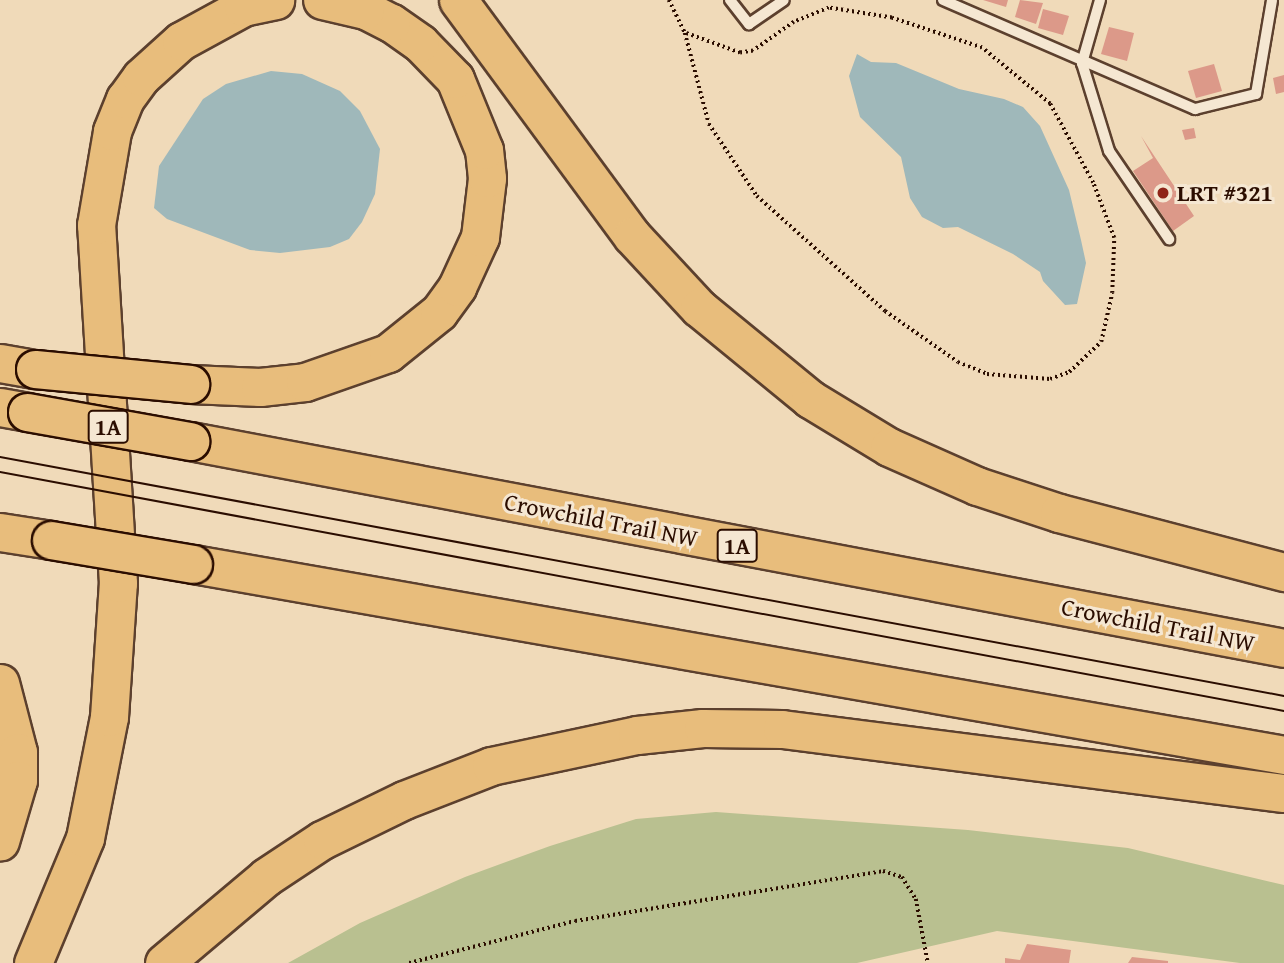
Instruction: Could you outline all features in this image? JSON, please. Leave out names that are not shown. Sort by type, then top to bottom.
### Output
[{"type":"highway","points":[[33,963],[85,838],[109,717],[118,583],[96,225],[112,131],[125,99],[141,77],[181,41],[243,7],[275,0]]},
{"type":"highway","points":[[17,366],[190,384],[260,387],[305,382],[388,353],[439,312],[457,288],[480,237],[487,178],[484,150],[455,79],[420,43],[391,23],[365,10],[322,0]]},
{"type":"highway","points":[[458,0],[632,236],[699,308],[810,399],[889,447],[977,486],[1059,513],[1284,572]]},
{"type":"highway","name":"Crowchild Trail NW","points":[[13,410],[190,441],[1284,648]]},
{"type":"highway","points":[[0,532],[1284,755]]},
{"type":"highway","points":[[0,683],[18,752],[18,780],[0,841]]},
{"type":"highway","points":[[164,963],[266,877],[321,840],[404,800],[492,766],[637,735],[703,728],[782,729],[1284,793]]},
{"type":"lane","points":[[730,0],[749,24],[784,0]]},
{"type":"lane","points":[[943,0],[1082,63],[1195,109],[1256,94],[1272,0]]},
{"type":"lane","points":[[1100,0],[1082,63],[1109,151],[1169,239]]},
{"type":"path","points":[[669,0],[685,33],[709,124],[757,196],[885,311],[958,362],[987,374],[1050,379],[1069,372],[1101,342],[1112,293],[1114,238],[1093,183],[1050,104],[982,48],[892,18],[829,8],[794,22],[753,51],[740,53],[685,33]]},
{"type":"path","points":[[409,963],[575,921],[883,871],[902,877],[916,899],[928,963]]},
{"type":"green space","points":[[716,812],[968,830],[1128,848],[1284,885],[1284,963],[1240,963],[997,931],[857,963],[288,963],[360,923],[465,877],[550,846],[636,819]]},
{"type":"water","points":[[857,54],[871,62],[896,63],[959,89],[1004,99],[1023,107],[1040,126],[1069,190],[1086,263],[1077,304],[1065,305],[1043,281],[1040,272],[1013,254],[958,227],[943,228],[922,217],[910,198],[901,157],[860,117],[849,76]]},
{"type":"water","points":[[271,71],[302,74],[340,91],[360,111],[380,149],[375,194],[362,222],[349,239],[330,247],[280,253],[250,250],[167,219],[154,208],[159,166],[203,99],[226,84]]},
{"type":"building","points":[[983,0],[1008,0],[1006,7]]},
{"type":"building","points":[[1020,0],[1043,3],[1036,24],[1015,17]]},
{"type":"building","points":[[1043,9],[1069,16],[1063,35],[1038,28]]},
{"type":"building","points":[[1109,27],[1134,33],[1127,61],[1101,54]]},
{"type":"building","points":[[1214,64],[1222,91],[1196,98],[1188,71]]},
{"type":"building","points":[[1284,75],[1284,92],[1276,94],[1273,78]]},
{"type":"building","points":[[1194,128],[1196,138],[1185,140],[1182,130]]},
{"type":"building","name":"LRT #321","points":[[1141,136],[1194,216],[1173,231],[1133,171],[1153,158]]},
{"type":"building","points":[[1027,944],[1071,950],[1069,963],[1005,963],[1005,958],[1020,960]]},
{"type":"building","points":[[1132,957],[1168,961],[1168,963],[1128,963]]},
{"type":"tram line","points":[[0,457],[1284,696]]},
{"type":"tram line","points":[[0,472],[1284,711]]},
{"type":"place","name":"LRT #321","points":[[1163,193]]}]
